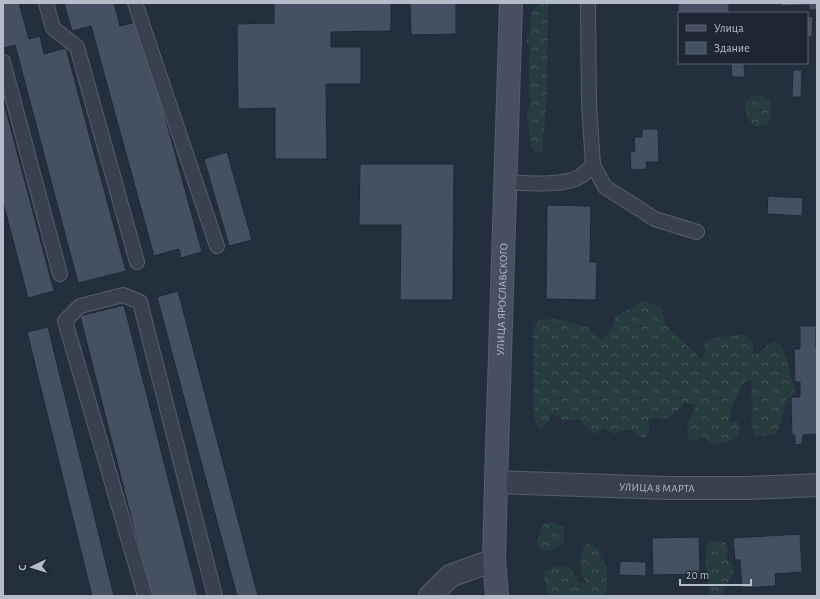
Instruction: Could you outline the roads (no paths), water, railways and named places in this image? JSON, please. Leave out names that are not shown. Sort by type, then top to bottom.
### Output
[{"type":"street","name":"УЛИЦА ЯРОСЛАВСКОГО","points":[[497,596],[494,560],[511,3]]},
{"type":"street","name":"УЛИЦА 8 МАРТА","points":[[496,482],[668,488],[748,488],[817,485]]},
{"type":"street","points":[[430,596],[450,576],[494,560]]},
{"type":"lane","points":[[46,3],[53,28],[77,47],[137,262]]},
{"type":"lane","points":[[135,3],[217,246]]},
{"type":"lane","points":[[588,3],[589,104],[592,166],[605,187],[655,219],[697,232]]},
{"type":"lane","points":[[3,62],[60,274]]},
{"type":"lane","points":[[505,182],[567,182],[581,176],[592,166]]},
{"type":"lane","points":[[145,596],[65,321],[80,306],[123,295],[140,302],[215,596]]}]
